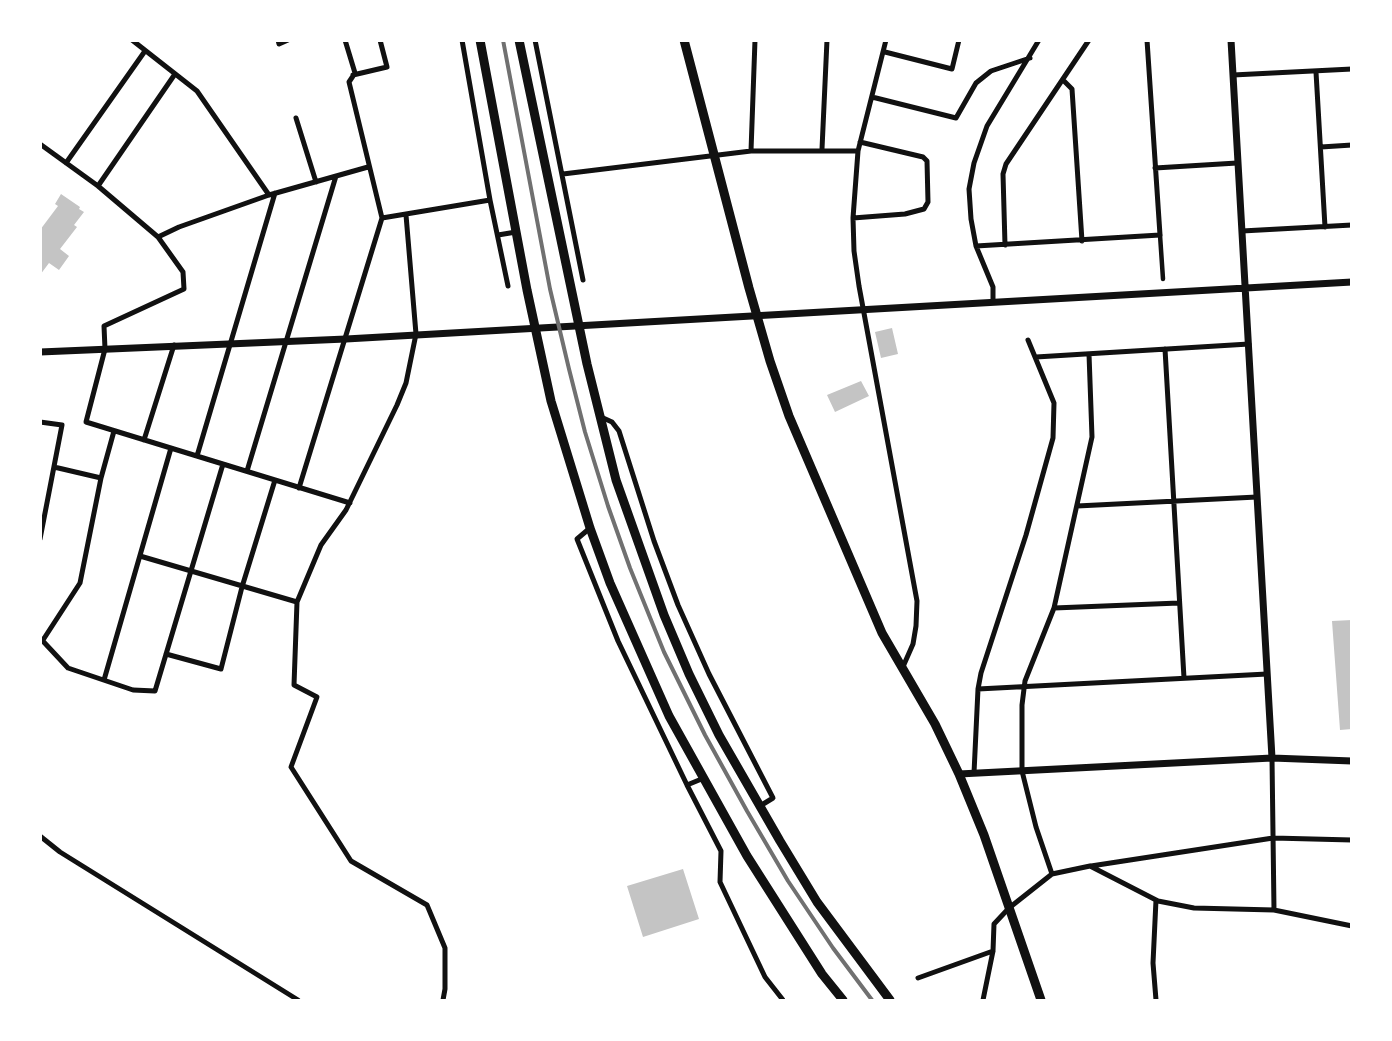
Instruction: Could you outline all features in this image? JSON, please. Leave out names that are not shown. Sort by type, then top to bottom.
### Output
[{"type":"main road","points":[[480,40],[534,328],[551,401],[590,528],[610,583],[669,716],[747,856],[822,974],[843,1000]]},
{"type":"main road","points":[[519,40],[579,325],[616,480],[664,615],[719,735],[760,806],[817,902],[890,1000]]},
{"type":"main road","points":[[684,40],[757,315],[789,416],[882,633],[960,774],[984,835],[1041,1000]]},
{"type":"street","points":[[132,40],[197,91],[272,194]]},
{"type":"street","points":[[278,40],[279,44],[288,40]]},
{"type":"street","points":[[299,488],[382,218],[349,82],[355,73],[345,40]]},
{"type":"street","points":[[353,75],[387,67],[380,40]]},
{"type":"street","points":[[462,40],[490,200],[508,286]]},
{"type":"street","points":[[535,40],[583,280]]},
{"type":"street","points":[[751,150],[755,40]]},
{"type":"street","points":[[822,149],[827,40]]},
{"type":"street","points":[[886,40],[885,52],[858,150],[853,218],[854,251],[917,601],[913,644],[902,669]]},
{"type":"street","points":[[885,52],[952,69],[959,40]]},
{"type":"street","points":[[1005,245],[1003,174],[1006,164],[1089,40]]},
{"type":"street","points":[[1147,40],[1163,279]]},
{"type":"street","points":[[1231,40],[1272,758],[1275,910]]},
{"type":"street","points":[[993,302],[993,287],[976,246],[970,219],[969,189],[974,164],[987,126],[1030,58],[1038,41]]},
{"type":"street","points":[[66,163],[146,51]]},
{"type":"street","points":[[872,97],[956,118],[976,84],[991,71],[1030,58]]},
{"type":"street","points":[[525,69],[540,67]]},
{"type":"street","points":[[1233,75],[1352,69]]},
{"type":"street","points":[[1317,72],[1325,227]]},
{"type":"street","points":[[98,186],[175,74]]},
{"type":"street","points":[[1063,80],[1072,89],[1082,241]]},
{"type":"street","points":[[296,118],[316,182]]},
{"type":"street","points":[[853,218],[905,214],[924,209],[928,202],[927,161],[922,157],[860,141]]},
{"type":"street","points":[[40,144],[98,186],[158,237],[183,272],[184,289],[104,326],[105,349],[86,422],[350,503]]},
{"type":"street","points":[[1321,147],[1352,145]]},
{"type":"street","points":[[562,174],[751,150],[858,150]]},
{"type":"street","points":[[1155,168],[1237,163]]},
{"type":"street","points":[[158,237],[179,227],[272,194],[368,167]]},
{"type":"street","points":[[247,471],[336,176]]},
{"type":"street","points":[[196,456],[272,194]]},
{"type":"street","points":[[382,218],[490,200]]},
{"type":"street","points":[[554,207],[569,204]]},
{"type":"street","points":[[406,215],[416,334],[406,383],[350,503],[321,546],[297,602],[294,686],[317,697],[291,767],[351,861],[427,905],[444,948],[443,1000]]},
{"type":"street","points":[[1242,231],[1352,225]]},
{"type":"street","points":[[498,235],[516,232]]},
{"type":"street","points":[[976,246],[1160,235]]},
{"type":"street","points":[[40,352],[345,339],[1352,282]]},
{"type":"street","points":[[974,773],[978,689],[981,673],[1026,535],[1053,438],[1054,403],[1028,340]]},
{"type":"street","points":[[1036,357],[1249,344]]},
{"type":"street","points":[[144,440],[174,345]]},
{"type":"street","points":[[1165,349],[1184,678]]},
{"type":"street","points":[[1052,874],[1036,826],[1022,771],[1024,687],[1054,608],[1092,437],[1089,354]]},
{"type":"street","points":[[601,417],[612,422],[620,431],[654,541],[678,604],[709,674],[773,798],[760,806]]},
{"type":"street","points":[[40,422],[62,425],[40,539]]},
{"type":"street","points":[[114,431],[101,478],[80,583],[41,639],[68,668],[133,690],[155,691],[223,464]]},
{"type":"street","points":[[104,680],[171,448]]},
{"type":"street","points":[[54,467],[101,478]]},
{"type":"street","points":[[166,654],[221,669],[242,586],[275,480]]},
{"type":"street","points":[[1077,506],[1257,497]]},
{"type":"street","points":[[590,528],[577,539],[618,641],[721,851],[720,882],[765,977],[783,1000]]},
{"type":"street","points":[[140,556],[297,602]]},
{"type":"street","points":[[1054,608],[1179,603]]},
{"type":"street","points":[[978,689],[1267,674]]},
{"type":"street","points":[[960,774],[1272,758],[1352,761]]},
{"type":"street","points":[[687,785],[704,777]]},
{"type":"street","points":[[40,836],[60,852],[298,1000]]},
{"type":"street","points":[[983,1000],[993,951],[994,924],[1009,908],[1052,874],[1273,838],[1352,840]]},
{"type":"street","points":[[1090,866],[1156,900],[1194,908],[1275,910],[1352,926]]},
{"type":"street","points":[[1156,900],[1153,963],[1156,1000]]},
{"type":"street","points":[[918,978],[993,951]]},
{"type":"building","points":[[61,194],[84,212],[74,225],[77,227],[60,249],[69,256],[59,270],[49,263],[40,275],[40,230],[58,206],[55,204]]},
{"type":"building","points":[[892,328],[898,354],[881,358],[875,332]]},
{"type":"building","points":[[861,381],[869,396],[835,412],[827,395]]},
{"type":"building","points":[[1352,620],[1352,729],[1340,730],[1332,621]]},
{"type":"building","points":[[683,869],[699,919],[643,937],[627,886]]},
{"type":"railway","points":[[503,40],[550,289],[569,369],[585,432],[630,568],[664,652],[705,735],[747,811],[788,881],[833,948],[872,1000]]}]
